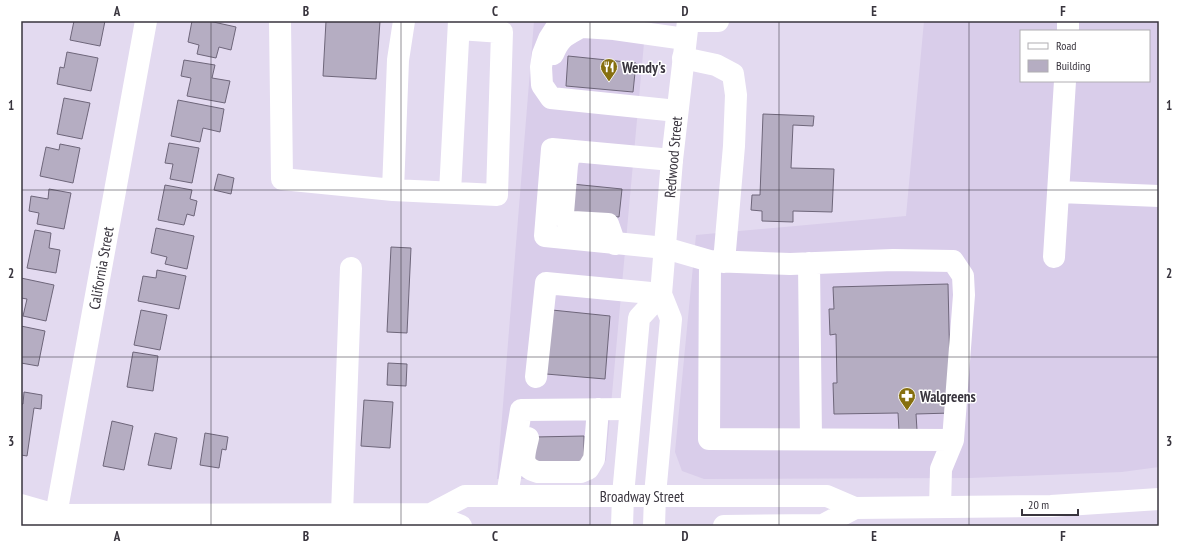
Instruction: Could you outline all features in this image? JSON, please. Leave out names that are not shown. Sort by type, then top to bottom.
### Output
[{"type":"main road","name":"California Street","points":[[56,515],[146,21]]},
{"type":"main road","points":[[280,21],[282,179],[393,190],[450,192],[497,196],[502,32],[459,25],[450,192]]},
{"type":"main road","points":[[393,190],[398,60],[404,21]]},
{"type":"main road","points":[[677,110],[551,98],[542,85],[543,54],[549,39],[558,23],[581,27],[686,35],[718,21]]},
{"type":"main road","points":[[581,27],[563,37],[558,43],[553,55],[552,63],[558,81],[564,88],[631,97],[648,107]]},
{"type":"main road","points":[[686,35],[716,65],[733,74],[736,95],[734,146],[717,261],[709,439],[953,440]]},
{"type":"main road","name":"Redwood Street","points":[[654,526],[655,495],[671,319],[660,294],[677,110],[686,35]]},
{"type":"main road","points":[[1054,257],[1065,82]]},
{"type":"main road","points":[[672,160],[552,149],[545,236],[665,248],[717,261],[790,264],[893,260],[953,261],[963,276],[964,295],[953,440],[941,469],[940,507]]},
{"type":"main road","points":[[1058,192],[1159,196]]},
{"type":"main road","points":[[809,263],[811,439]]},
{"type":"main road","points":[[342,514],[351,268]]},
{"type":"main road","points":[[536,377],[546,282],[660,294]]},
{"type":"main road","points":[[622,526],[630,409],[639,318],[660,294]]},
{"type":"main road","points":[[521,410],[630,409]]},
{"type":"main road","points":[[521,410],[528,437],[524,459],[526,465],[531,470],[538,472],[581,472],[588,469],[594,459],[598,410]]},
{"type":"main road","points":[[507,496],[521,410]]},
{"type":"main road","name":"Broadway Street","points":[[431,514],[465,496],[827,496],[855,508],[1051,506],[1159,499]]},
{"type":"main road","name":"Broadway Street","points":[[21,505],[56,515],[431,514],[461,526]]},
{"type":"main road","name":"Broadway Street","points":[[724,526],[823,525],[855,508]]},
{"type":"main road","name":"Broadway Street","points":[[22,526],[56,515]]},
{"type":"shaded area","points":[[534,21],[646,21],[606,460],[599,471],[584,479],[497,479]]},
{"type":"shaded area","points":[[924,21],[1159,21],[1159,467],[1122,472],[970,478],[704,479],[682,471],[675,452],[696,235],[906,216]]},
{"type":"building","points":[[74,21],[105,21],[100,46],[70,40]]},
{"type":"building","points":[[192,21],[209,21],[236,27],[231,50],[219,47],[216,58],[197,54],[199,45],[188,42]]},
{"type":"building","points":[[326,21],[380,21],[376,79],[323,76]]},
{"type":"building","points":[[67,52],[98,58],[91,91],[57,84],[60,67],[64,68]]},
{"type":"building","points":[[568,56],[636,63],[633,92],[566,86]]},
{"type":"building","points":[[184,60],[215,65],[212,78],[230,81],[225,103],[187,96],[191,78],[181,76]]},
{"type":"building","points":[[64,98],[90,103],[82,139],[57,134]]},
{"type":"building","points":[[178,100],[224,109],[220,132],[203,128],[200,142],[171,136]]},
{"type":"building","points":[[763,114],[814,116],[813,126],[793,125],[791,168],[834,169],[832,212],[793,211],[793,222],[762,221],[762,211],[751,210],[752,195],[760,195]]},
{"type":"building","points":[[169,143],[199,148],[192,183],[170,179],[173,164],[165,163]]},
{"type":"building","points":[[60,144],[80,148],[73,183],[40,176],[46,147],[59,150]]},
{"type":"building","points":[[218,174],[234,178],[231,194],[214,190]]},
{"type":"building","points":[[572,184],[622,189],[619,217],[569,212]]},
{"type":"building","points":[[165,185],[192,190],[190,199],[197,201],[194,216],[187,214],[184,225],[158,220]]},
{"type":"building","points":[[49,189],[71,193],[64,229],[37,224],[39,213],[29,211],[31,196],[48,199]]},
{"type":"building","points":[[156,228],[194,236],[187,269],[165,264],[167,257],[151,253]]},
{"type":"building","points":[[35,230],[51,233],[49,248],[60,250],[56,273],[27,268]]},
{"type":"building","points":[[391,247],[411,248],[407,333],[387,332]]},
{"type":"building","points":[[157,270],[186,276],[179,309],[138,301],[143,276],[156,278]]},
{"type":"building","points":[[21,278],[54,285],[46,321],[23,316],[27,299],[21,298]]},
{"type":"building","name":"Walgreens","points":[[948,284],[951,413],[916,414],[917,430],[899,431],[898,413],[834,414],[833,383],[837,383],[836,334],[830,335],[829,309],[834,309],[833,287]]},
{"type":"building","points":[[141,310],[167,315],[160,350],[134,345]]},
{"type":"building","points":[[552,310],[610,316],[605,379],[546,374]]},
{"type":"building","points":[[21,326],[45,331],[38,366],[21,363]]},
{"type":"building","points":[[133,352],[158,356],[153,391],[127,387]]},
{"type":"building","points":[[388,363],[407,364],[406,386],[387,385]]},
{"type":"building","points":[[24,392],[42,395],[41,409],[34,408],[27,456],[21,455],[21,404],[23,404]]},
{"type":"building","points":[[364,400],[393,402],[390,448],[361,446]]},
{"type":"building","points":[[112,421],[133,426],[124,470],[103,466]]},
{"type":"building","points":[[155,433],[177,438],[171,469],[148,465]]},
{"type":"building","points":[[205,433],[228,437],[226,450],[222,449],[219,468],[200,465]]},
{"type":"building","points":[[584,436],[584,469],[535,470],[534,437]]},
{"type":"place","name":"Wendy's","points":[[609,82]]},
{"type":"place","name":"Walgreens","points":[[907,411]]}]
